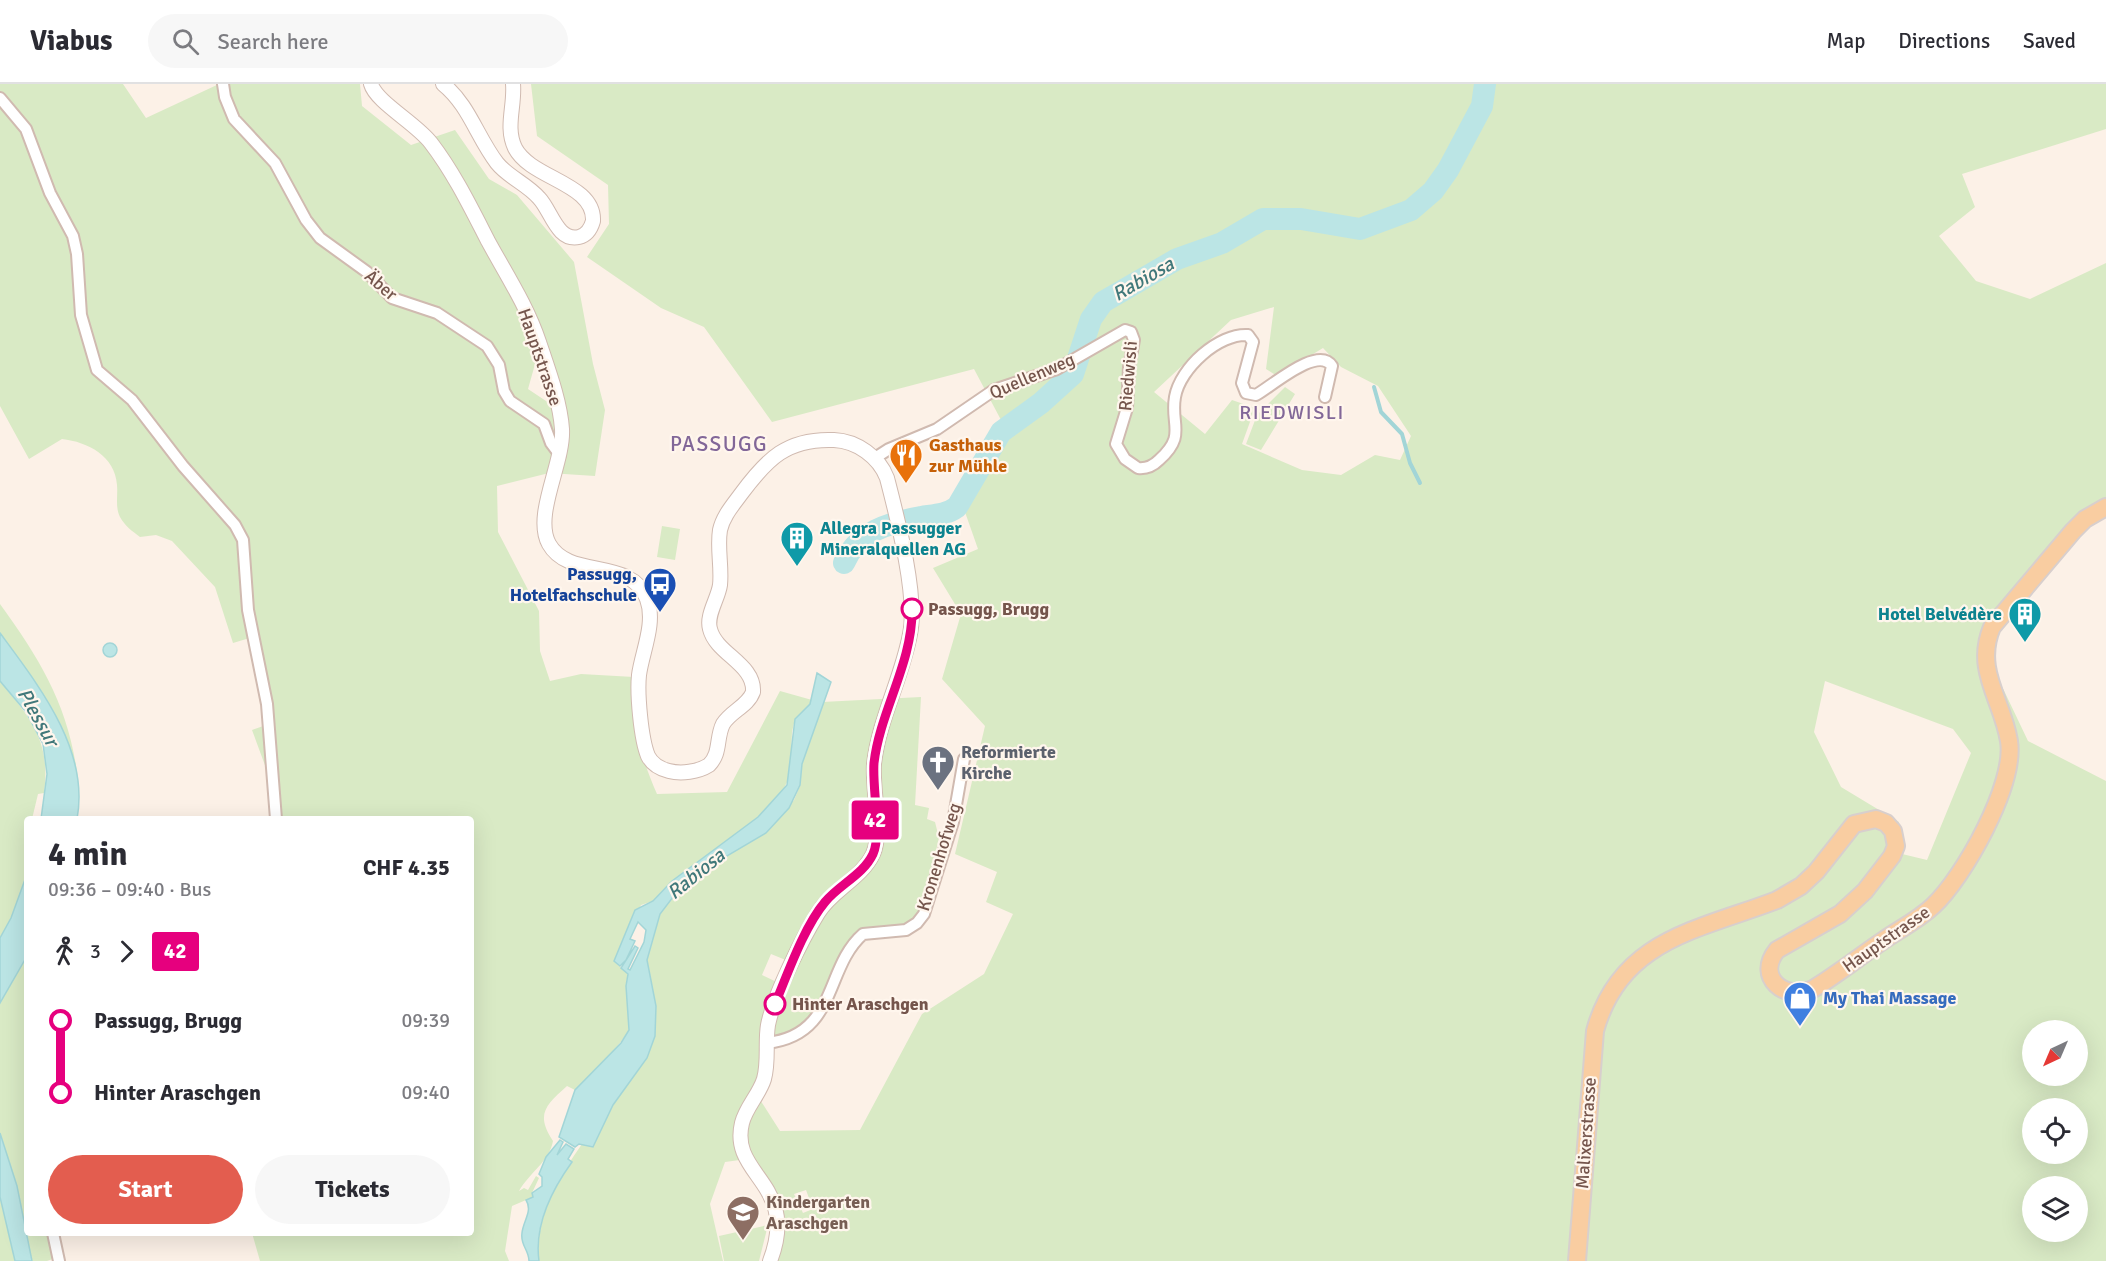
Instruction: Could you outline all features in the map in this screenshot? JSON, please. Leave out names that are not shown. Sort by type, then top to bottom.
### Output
[{"type":"main road","name":"Hauptstrasse","points":[[1603,1005],[1622,975],[1640,957],[1671,940],[1777,900],[1793,891],[1816,872],[1849,830],[1866,820],[1881,821],[1893,831],[1896,840],[1892,856],[1874,882],[1849,907],[1777,950],[1769,969],[1776,984],[1793,994],[1813,989],[1936,903],[1951,886],[1998,802],[2008,771],[2008,738],[1984,659],[1986,642],[1992,627],[2073,531],[2085,519],[2106,507]]},
{"type":"main road","name":"Malixerstrasse","points":[[1577,1261],[1592,1056],[1595,1031],[1603,1005]]},
{"type":"street","name":"Äber","points":[[223,84],[227,105],[234,119],[275,163],[306,220],[320,238],[367,272],[392,298],[437,313],[487,346],[499,365],[504,391],[510,401],[544,424],[550,443],[560,455]]},
{"type":"street","name":"Hauptstrasse","points":[[371,84],[378,98],[418,127],[433,145],[523,304],[540,343],[562,430],[560,455],[544,521],[548,542],[564,558],[631,579],[644,594],[649,615],[639,693],[649,757],[666,771],[682,772],[705,768],[715,758],[724,722],[748,701],[753,687],[746,671],[713,637],[709,626],[720,585],[719,540],[725,516],[763,464],[790,446],[824,440],[841,440],[858,446],[875,458]]},
{"type":"street","points":[[443,84],[462,104],[498,164],[540,199],[561,232],[570,237],[584,235],[592,226],[594,215],[586,199],[531,166],[515,148],[510,123],[513,84]]},
{"type":"street","points":[[0,98],[26,129],[50,193],[73,236],[77,254],[81,315],[95,367],[102,376],[132,400],[183,466],[235,525],[243,540],[248,610],[267,704],[276,816]]},
{"type":"street","name":"Riedwisli","points":[[1127,330],[1134,340],[1129,367],[1127,408],[1116,444],[1120,454],[1129,463],[1143,469],[1158,461],[1173,443],[1177,424],[1175,395],[1191,365],[1219,344],[1243,335],[1251,337],[1253,343],[1242,383],[1246,393],[1259,393],[1309,362],[1319,358],[1326,360],[1332,366],[1325,397]]},
{"type":"street","name":"Quellenweg","points":[[875,458],[889,449],[937,429],[994,390],[1067,363],[1099,343],[1127,330]]},
{"type":"street","points":[[770,1261],[778,1238],[778,1214],[770,1193],[747,1159],[741,1138],[744,1118],[764,1077],[772,1010],[814,920],[832,895],[865,867],[876,846],[873,783],[875,758],[908,645],[912,620],[911,597],[892,499],[885,472],[875,458]]},
{"type":"street","name":"Kronenhofweg","points":[[767,1044],[791,1038],[815,1018],[855,942],[863,934],[906,930],[922,918],[953,822],[964,759]]},
{"type":"street","points":[[53,1236],[59,1261]]},
{"type":"green space","points":[[0,84],[123,84],[146,118],[219,84],[360,84],[362,106],[411,145],[455,130],[489,179],[517,195],[574,262],[593,364],[605,410],[595,476],[549,473],[497,486],[498,532],[539,611],[540,651],[550,681],[581,674],[634,677],[634,709],[638,737],[657,794],[727,792],[780,691],[812,700],[795,719],[792,732],[790,776],[783,790],[758,817],[672,881],[653,901],[641,905],[614,961],[628,974],[626,987],[630,1026],[628,1032],[578,1088],[575,1090],[567,1086],[545,1110],[545,1124],[553,1141],[548,1155],[519,1191],[524,1188],[528,1190],[536,1176],[539,1178],[532,1193],[533,1197],[512,1206],[505,1251],[509,1261],[260,1261],[253,1236],[474,1236],[474,816],[275,816],[266,768],[252,730],[269,724],[253,637],[233,643],[215,587],[172,541],[156,535],[140,537],[124,523],[118,509],[115,475],[106,458],[81,443],[62,439],[29,459],[0,406]],"holes":[[[543,355],[556,401],[549,403],[528,389],[537,357]]]},
{"type":"green space","points":[[531,84],[2106,84],[2106,129],[1962,174],[1975,207],[1939,236],[1976,281],[2030,299],[2106,263],[2106,513],[2102,514],[2001,616],[1988,657],[2028,741],[2106,781],[2106,1261],[770,1261],[779,1230],[747,1159],[725,1162],[710,1204],[723,1261],[539,1261],[540,1229],[557,1184],[582,1144],[593,1147],[613,1105],[647,1058],[655,1036],[656,1006],[647,960],[660,914],[673,897],[725,857],[755,839],[794,800],[800,786],[802,764],[822,702],[921,697],[915,805],[929,808],[927,819],[935,822],[939,838],[929,881],[934,883],[914,926],[863,934],[808,1026],[767,1044],[757,1095],[780,1131],[860,1130],[922,1014],[984,974],[1013,914],[986,902],[997,872],[955,854],[985,726],[942,679],[961,614],[933,568],[978,549],[959,495],[1001,420],[974,369],[772,422],[704,327],[661,308],[587,257],[609,224],[608,185],[537,136]],"holes":[[[1274,307],[1266,369],[1277,376],[1323,348],[1341,367],[1378,386],[1411,436],[1400,460],[1375,455],[1341,475],[1302,470],[1242,444],[1255,408],[1232,400],[1205,434],[1154,392],[1231,320]],[[1825,681],[1953,729],[1971,753],[1927,860],[1902,854],[1899,822],[1841,787],[1814,732]],[[771,954],[793,963],[783,985],[762,975]],[[806,1190],[813,1209],[803,1213],[794,1194]]]},
{"type":"green space","points":[[1285,387],[1295,394],[1261,450],[1246,444],[1257,415]]},
{"type":"green space","points":[[662,526],[680,529],[675,560],[657,557]]},
{"type":"green space","points":[[0,604],[29,646],[51,686],[68,729],[78,779],[70,748],[51,708],[0,633]]},
{"type":"green space","points":[[0,681],[21,707],[36,732],[44,759],[45,775],[44,793],[38,794],[33,816],[24,816],[24,882],[11,918],[0,938]]},
{"type":"green space","points":[[24,961],[24,1221],[17,1186],[0,1133],[0,1003]]},
{"type":"green space","points":[[0,1197],[15,1261],[0,1261]]},
{"type":"green space","name":"Kindergarten Araschgen","points":[[768,1225],[759,1261],[724,1261],[719,1236]]},
{"type":"green space","points":[[27,1236],[54,1236],[58,1257],[47,1261],[32,1261]]},
{"type":"water","name":"Plessur","points":[[0,633],[45,697],[69,744],[76,768],[79,793],[77,816],[41,816],[47,774],[43,744],[26,712],[0,681]]},
{"type":"water","points":[[107,643],[113,643],[117,650],[113,657],[107,657],[103,653],[103,647]]},
{"type":"water","points":[[817,673],[831,682],[802,764],[800,785],[789,808],[766,833],[725,857],[673,897],[660,914],[647,960],[656,1006],[655,1036],[647,1058],[613,1105],[593,1147],[579,1144],[575,1147],[559,1137],[575,1090],[621,1043],[629,1030],[626,986],[628,974],[621,968],[635,946],[638,948],[628,969],[630,970],[644,942],[646,930],[638,922],[630,939],[635,941],[626,960],[620,966],[614,961],[635,910],[653,901],[672,881],[758,817],[787,785],[795,719],[810,704]]},
{"type":"water","points":[[24,882],[24,961],[0,1003],[0,938],[11,918]]},
{"type":"water","points":[[0,1133],[17,1186],[24,1221],[24,1236],[27,1236],[32,1261],[15,1261],[0,1197]]},
{"type":"water","points":[[560,1140],[563,1142],[557,1155],[566,1144],[574,1149],[568,1159],[572,1162],[557,1185],[546,1209],[539,1234],[539,1261],[529,1261],[522,1237],[528,1212],[526,1200],[533,1197],[532,1193],[542,1186],[542,1177],[539,1174],[546,1157]]},
{"type":"waterway","name":"Rabiosa","points":[[844,563],[857,543],[876,530],[897,522],[944,513],[957,507],[1001,432],[1041,403],[1073,374],[1091,319],[1103,302],[1177,259],[1222,243],[1263,219],[1301,219],[1360,229],[1411,210],[1433,191],[1448,170],[1482,106],[1485,84]]},
{"type":"waterway","points":[[1374,387],[1381,412],[1402,434],[1410,463],[1420,483]]},
{"type":"bus line","name":"42","points":[[775,1004],[814,920],[825,902],[865,867],[876,846],[873,783],[875,758],[882,726],[908,645],[912,609]]},
{"type":"place","name":"Gasthaus zur Mühle","points":[[906,484]]},
{"type":"place","name":"Allegra Passugger Mineralquellen AG","points":[[797,567]]},
{"type":"place","name":"Passugg, Brugg","points":[[912,609]]},
{"type":"place","name":"Passugg, Hotelfachschule","points":[[660,613]]},
{"type":"place","name":"Hotel Belvédère","points":[[2025,643]]},
{"type":"place","name":"Reformierte Kirche","points":[[938,791]]},
{"type":"place","name":"Hinter Araschgen","points":[[775,1004]]},
{"type":"place","name":"My Thai Massage","points":[[1800,1027]]},
{"type":"place","name":"Kindergarten Araschgen","points":[[743,1241]]},
{"type":"district","name":"RIEDWISLI","points":[[1292,412]]},
{"type":"district","name":"PASSUGG","points":[[719,444]]}]
